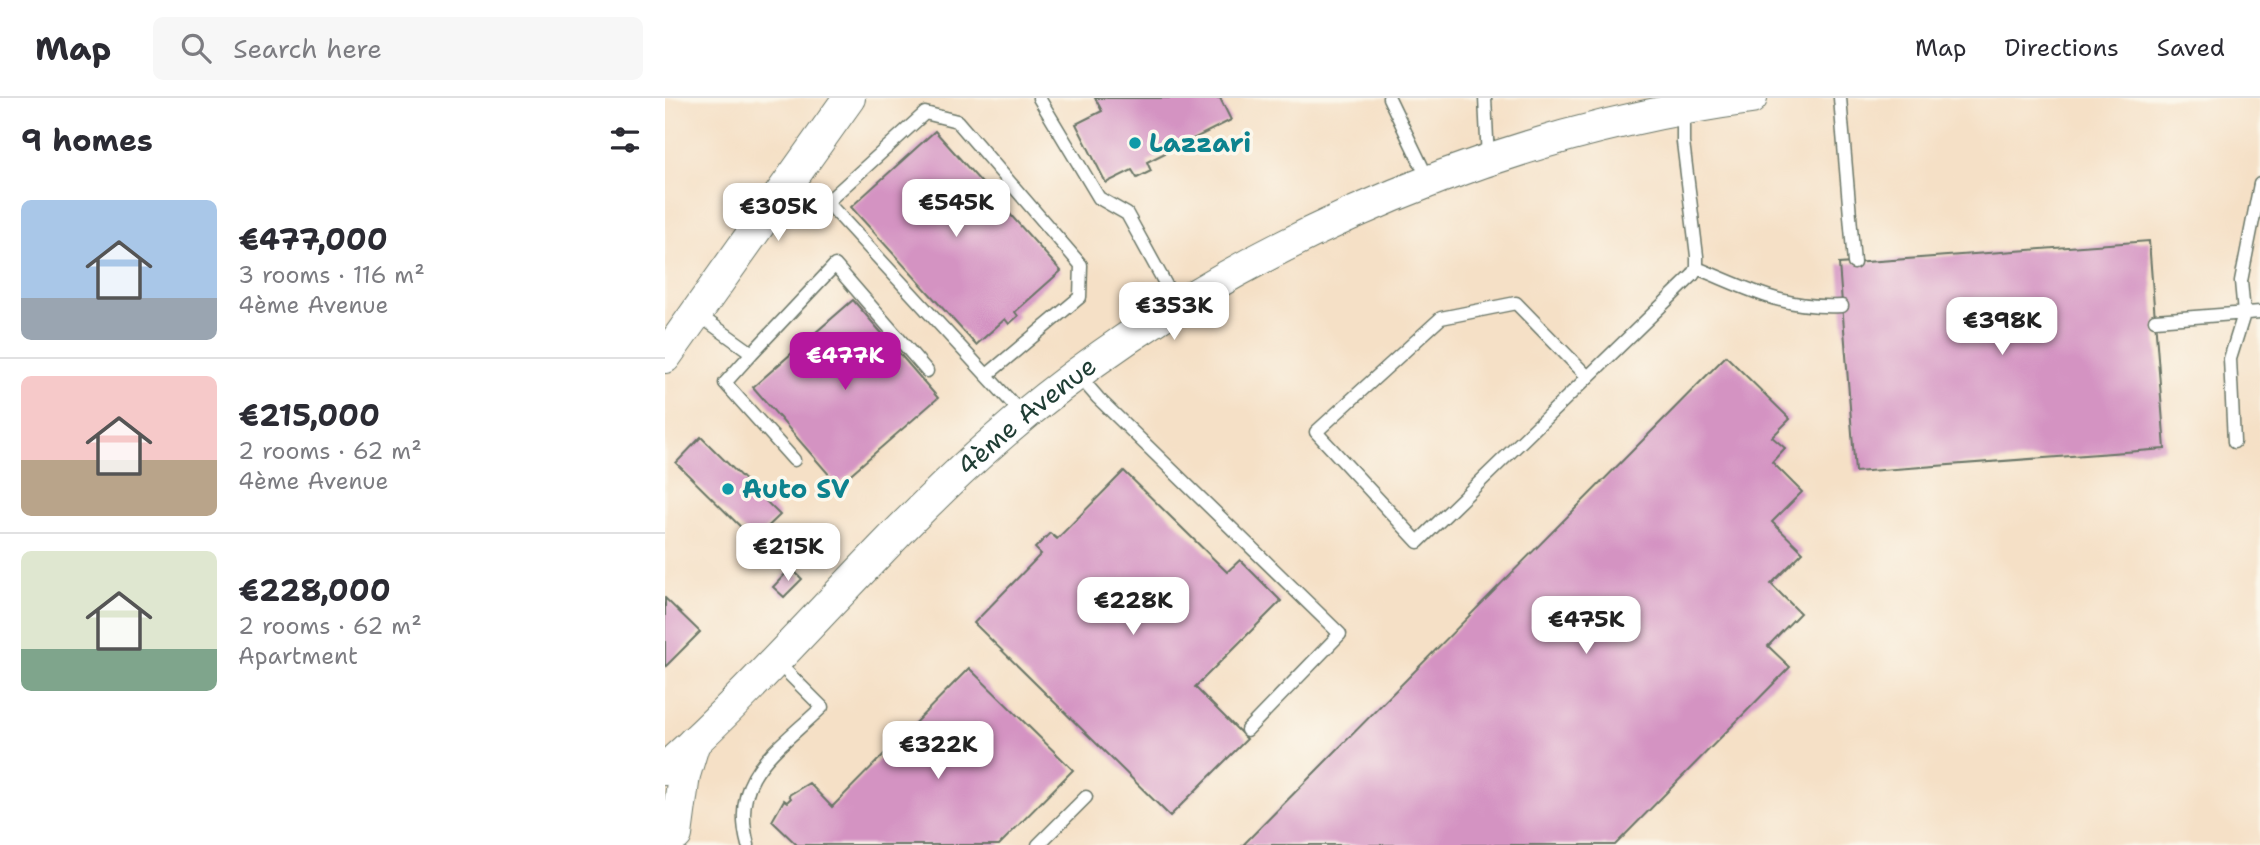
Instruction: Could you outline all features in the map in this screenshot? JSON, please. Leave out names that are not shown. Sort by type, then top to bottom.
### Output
[{"type":"street","points":[[665,357],[849,98]]},
{"type":"street","name":"4ème Avenue","points":[[665,769],[909,524],[1024,416],[1078,375],[1178,307],[1297,240],[1429,181],[1488,160],[1683,104],[1751,98]]},
{"type":"street","name":"4ème Avenue","points":[[675,835],[684,775],[694,742]]},
{"type":"lane","points":[[1039,98],[1099,198],[1127,214],[1178,307]]},
{"type":"lane","points":[[1389,98],[1429,181]]},
{"type":"lane","points":[[1485,98],[1488,160]]},
{"type":"lane","points":[[1840,98],[1854,262]]},
{"type":"lane","points":[[1683,104],[1683,142],[1697,268]]},
{"type":"lane","points":[[827,202],[925,113],[957,121],[1081,265],[1080,297],[987,375]]},
{"type":"lane","points":[[788,184],[827,202],[1024,416]]},
{"type":"lane","points":[[2234,442],[2230,359],[2245,314],[2241,281],[2260,184]]},
{"type":"lane","points":[[794,460],[725,383],[835,265],[927,371]]},
{"type":"lane","points":[[1697,268],[1784,303],[1809,308],[1842,306]]},
{"type":"lane","points":[[1588,377],[1516,303],[1441,318],[1316,432],[1417,542],[1588,377],[1697,268]]},
{"type":"lane","points":[[695,313],[752,353]]},
{"type":"lane","points":[[2155,320],[2260,313]]},
{"type":"lane","points":[[1078,375],[1098,398],[1340,634],[1247,730]]},
{"type":"lane","points":[[748,845],[742,824],[742,801],[753,774],[822,707],[774,660]]},
{"type":"lane","points":[[1038,845],[1086,797]]},
{"type":"building","name":"Lazzari","points":[[1095,98],[1220,98],[1231,120],[1147,162],[1151,171],[1137,178],[1132,170],[1106,183],[1076,124],[1102,111]]},
{"type":"building","points":[[935,131],[1061,271],[1015,312],[1018,316],[1009,324],[1005,319],[976,345],[851,207]]},
{"type":"building","points":[[2149,241],[2165,449],[1855,472],[1839,264]]},
{"type":"building","points":[[853,300],[938,398],[838,485],[753,387]]},
{"type":"building","points":[[1726,356],[1790,419],[1772,437],[1785,448],[1772,462],[1802,492],[1772,522],[1803,552],[1771,584],[1800,613],[1768,646],[1790,667],[1615,845],[1243,845]]},
{"type":"building","name":"Auto SV","points":[[701,437],[780,515],[754,540],[676,463]]},
{"type":"building","points":[[1124,471],[1227,572],[1240,560],[1281,601],[1195,687],[1247,739],[1170,816],[974,623],[1041,554],[1035,548],[1050,533],[1057,539]]},
{"type":"building","name":"Auto SV","points":[[791,568],[802,579],[784,597],[773,587]]},
{"type":"building","points":[[665,598],[700,632],[665,667]]},
{"type":"building","points":[[969,668],[1073,770],[999,845],[797,845],[772,821],[784,800],[787,802],[791,798],[789,795],[809,783],[832,807]]},
{"type":"place","name":"Lazzari","points":[[1135,143]]},
{"type":"place","name":"Auto SV","points":[[728,489]]}]
